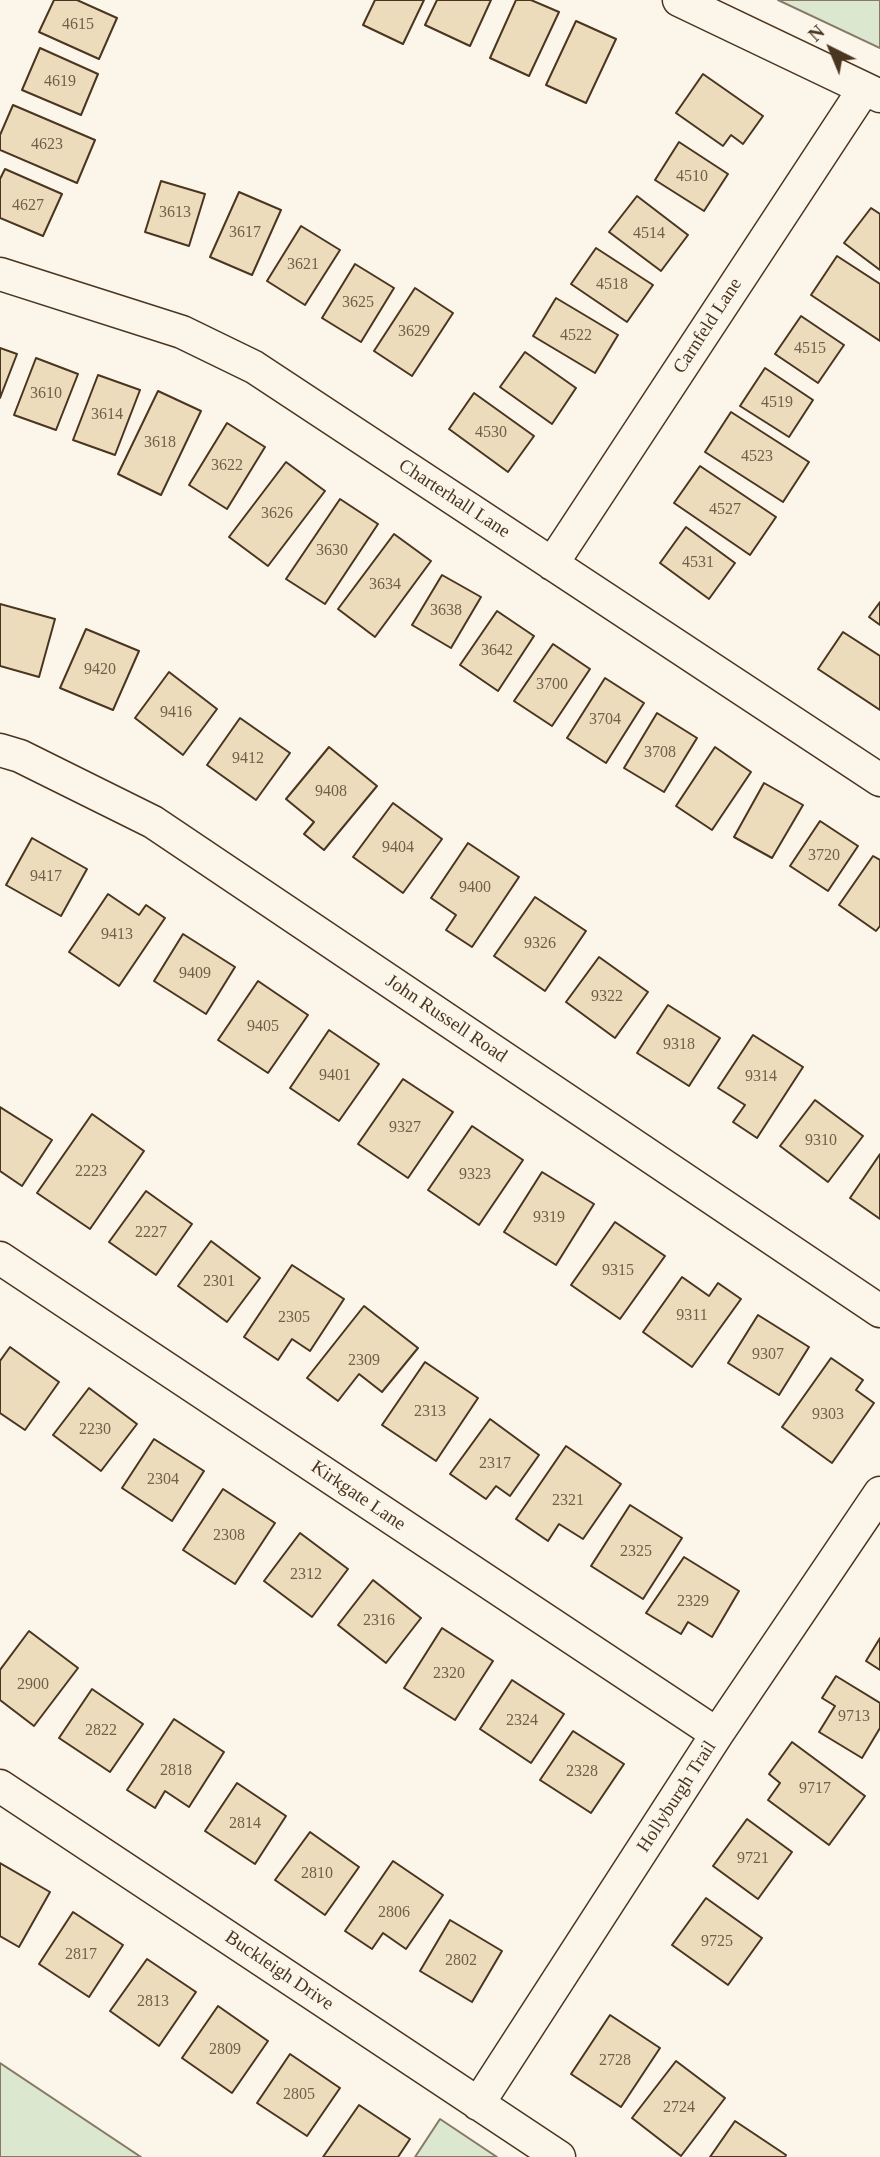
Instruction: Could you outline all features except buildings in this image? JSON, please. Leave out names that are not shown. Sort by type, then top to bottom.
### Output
[{"type":"street","points":[[679,0],[872,92]]},
{"type":"street","name":"Carnfeld Lane","points":[[552,564],[872,92]]},
{"type":"street","name":"Charterhall Lane","points":[[0,274],[182,332],[254,367],[880,780]]},
{"type":"street","name":"John Russell Road","points":[[0,750],[20,755],[153,822],[880,1311]]},
{"type":"street","name":"Kirkgate Lane","points":[[0,1258],[717,1734]]},
{"type":"street","name":"Hollyburgh Trail","points":[[478,2104],[717,1734],[880,1493]]},
{"type":"street","name":"Buckleigh Drive","points":[[0,1786],[559,2157]]},
{"type":"green space","points":[[778,0],[880,0],[880,48]]},
{"type":"green space","points":[[0,2063],[141,2157],[0,2157]]},
{"type":"green space","points":[[440,2119],[497,2157],[415,2157]]}]
